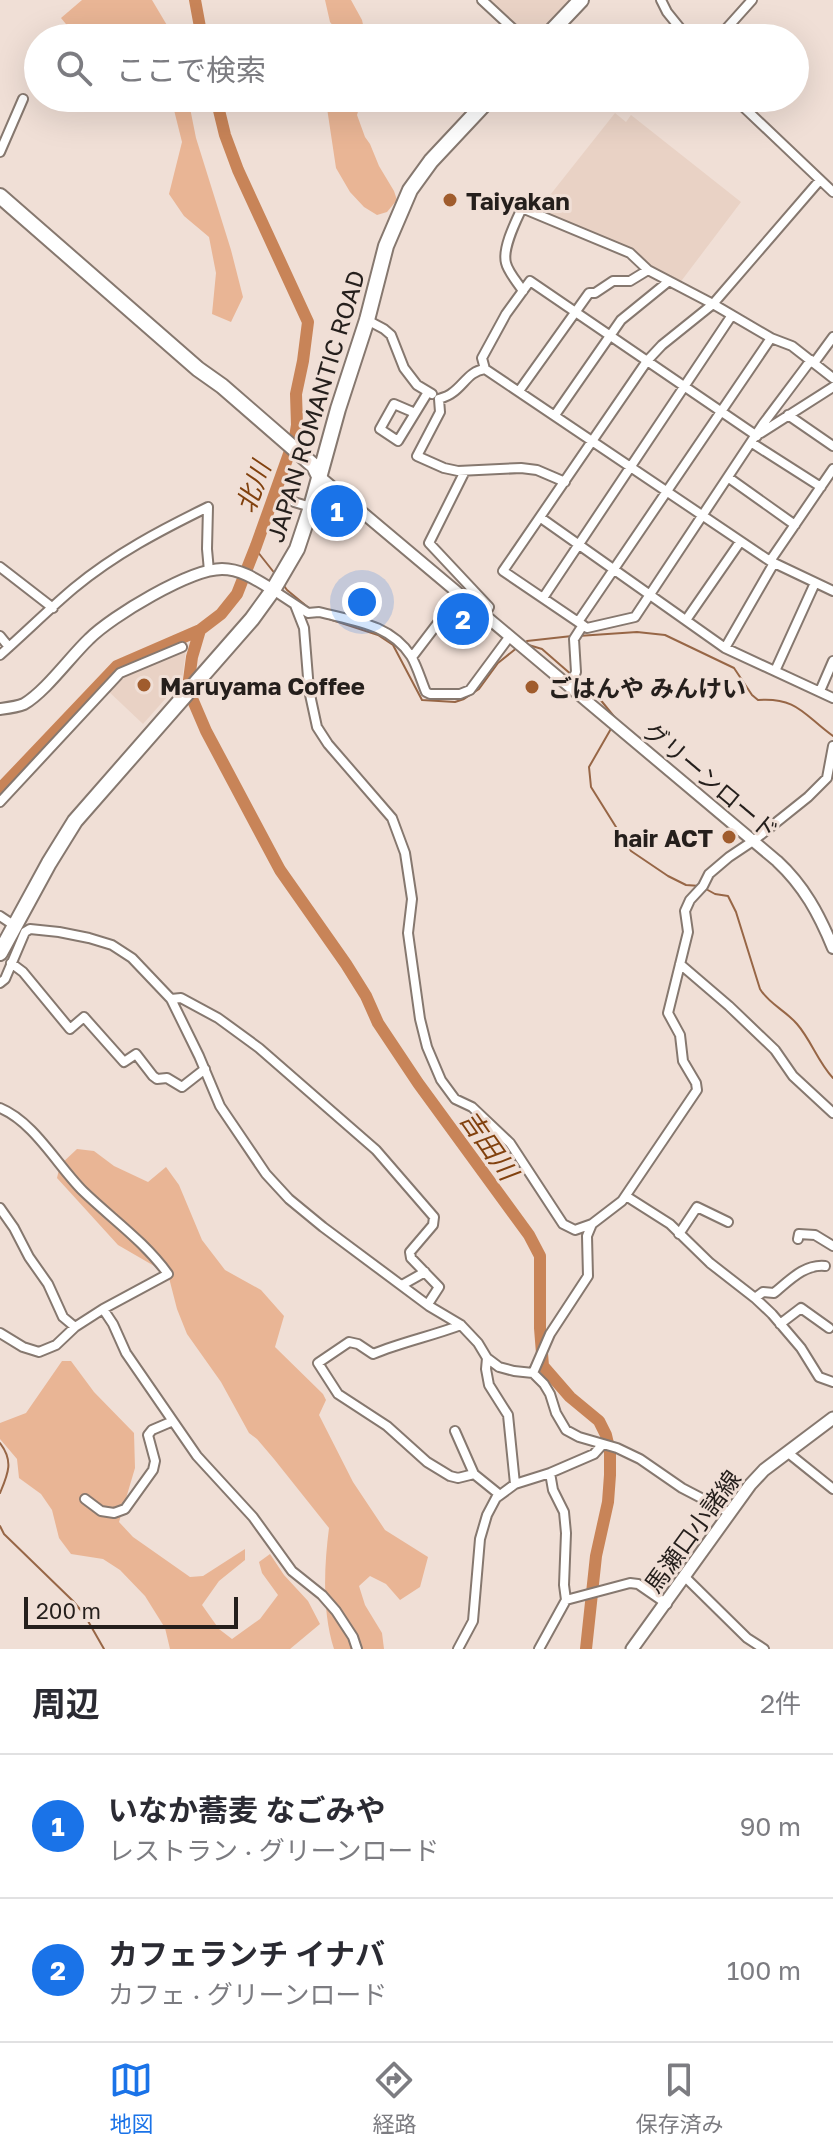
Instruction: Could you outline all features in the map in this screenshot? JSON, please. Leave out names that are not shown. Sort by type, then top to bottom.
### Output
[{"type":"highway","points":[[558,24],[581,0]]},
{"type":"highway","name":"JAPAN ROMANTIC ROAD","points":[[5,958],[15,926],[75,821],[234,639],[273,590],[297,549],[367,320],[386,246],[410,190],[431,161],[477,112]]},
{"type":"highway","points":[[0,196],[198,369],[222,386],[301,460],[314,466],[319,476]]},
{"type":"main road","name":"馬瀬口小諸線","points":[[632,1649],[764,1470],[833,1418]]},
{"type":"street","points":[[482,0],[508,24]]},
{"type":"street","points":[[661,0],[677,24]]},
{"type":"street","points":[[731,24],[752,0]]},
{"type":"street","points":[[0,152],[23,99]]},
{"type":"street","points":[[749,112],[833,192]]},
{"type":"street","points":[[820,180],[713,304],[647,361],[503,571],[587,628],[635,617],[754,439],[832,333]]},
{"type":"street","points":[[523,291],[506,265],[506,252],[522,208],[630,253],[648,270],[771,338],[792,346],[833,378]]},
{"type":"street","points":[[519,391],[589,293],[595,293],[613,281],[630,281],[648,270]]},
{"type":"street","points":[[485,369],[482,358],[506,314],[530,281],[721,412],[821,487]]},
{"type":"street","points":[[555,415],[621,320],[669,281]]},
{"type":"street","points":[[543,598],[732,315]]},
{"type":"street","points":[[367,320],[391,335],[404,368],[417,385],[439,399]]},
{"type":"street","points":[[569,687],[576,672],[574,639],[581,624],[614,569],[771,338]]},
{"type":"street","points":[[439,399],[451,394],[478,370],[485,369],[740,542],[772,562],[833,591]]},
{"type":"street","points":[[754,439],[833,387]]},
{"type":"street","points":[[415,413],[394,404],[380,429],[398,441],[428,392]]},
{"type":"street","points":[[439,399],[440,412],[417,456],[444,468],[465,471],[521,468],[537,470],[565,482]]},
{"type":"street","points":[[788,415],[833,446]]},
{"type":"street","points":[[725,648],[772,562],[833,469]]},
{"type":"street","points":[[465,471],[429,543],[489,607],[485,615]]},
{"type":"street","name":"グリーンロード","points":[[319,476],[792,875],[806,892],[833,948]]},
{"type":"street","points":[[729,478],[795,525]]},
{"type":"street","points":[[294,502],[311,507]]},
{"type":"street","points":[[0,655],[75,588],[151,535],[208,507],[209,571]]},
{"type":"street","points":[[541,518],[725,648],[833,698]]},
{"type":"street","points":[[686,620],[740,542]]},
{"type":"street","points":[[0,567],[53,608]]},
{"type":"street","points":[[0,709],[23,704],[36,694],[109,621],[190,575],[220,569],[233,570],[257,580],[308,613],[319,612],[384,630],[397,638],[412,657],[426,692],[430,694],[460,694],[470,690],[510,636]]},
{"type":"street","points":[[775,671],[815,583]]},
{"type":"street","points":[[412,657],[460,594]]},
{"type":"street","points":[[295,605],[304,628],[309,690],[317,727],[392,818],[405,853],[412,899],[408,933],[420,1019],[427,1047],[441,1080],[455,1099],[472,1107],[510,1143],[563,1224],[575,1230],[592,1224],[626,1196],[697,1090],[683,1061],[680,1035],[668,1013],[688,932],[685,911],[690,900],[709,874],[830,781],[833,746]]},
{"type":"street","points":[[0,636],[9,647]]},
{"type":"street","points":[[0,802],[120,673],[182,647]]},
{"type":"street","points":[[820,691],[833,661]]},
{"type":"street","points":[[0,916],[15,926]]},
{"type":"street","points":[[0,983],[5,979],[5,958],[30,929],[89,938],[112,945],[132,958],[171,999],[220,1106],[266,1174],[289,1199],[402,1285],[461,1325],[487,1358],[499,1367],[533,1373],[550,1394],[566,1430],[640,1459],[682,1488],[730,1513]]},
{"type":"street","points":[[5,958],[23,972],[70,1029],[84,1017],[124,1062],[136,1054],[157,1079],[167,1078],[182,1087],[205,1069]]},
{"type":"street","points":[[680,964],[775,1050],[793,1076],[833,1113]]},
{"type":"street","points":[[171,999],[181,998],[218,1018],[259,1048],[376,1150],[434,1217],[433,1225],[410,1252],[411,1258],[439,1287],[428,1304]]},
{"type":"street","points":[[0,1108],[24,1125],[82,1189],[152,1252],[168,1274],[103,1309],[75,1327],[56,1345],[39,1352],[23,1347],[0,1333]]},
{"type":"street","points":[[626,1196],[670,1224],[710,1263],[755,1298],[810,1360],[819,1377],[833,1382]]},
{"type":"street","points":[[679,1234],[697,1207],[728,1222]]},
{"type":"street","points":[[0,1208],[48,1284],[63,1317],[75,1327]]},
{"type":"street","points":[[533,1373],[550,1334],[588,1276],[587,1236],[592,1224]]},
{"type":"street","points":[[798,1239],[799,1234],[815,1235],[833,1246]]},
{"type":"street","points":[[755,1298],[763,1292],[774,1293],[803,1270],[817,1265],[825,1266]]},
{"type":"street","points":[[402,1285],[425,1272]]},
{"type":"street","points":[[780,1324],[801,1308],[829,1328]]},
{"type":"street","points":[[103,1309],[126,1353],[197,1456],[253,1517],[292,1571],[322,1595],[336,1611],[357,1649]]},
{"type":"street","points":[[461,1325],[373,1354],[349,1342],[318,1363],[338,1394],[387,1426],[427,1462],[450,1476],[458,1478],[474,1474]]},
{"type":"street","points":[[487,1358],[489,1385],[508,1415],[515,1484]]},
{"type":"street","points":[[85,1499],[101,1511],[114,1513],[125,1509],[153,1470],[155,1461],[148,1435],[152,1430],[173,1421]]},
{"type":"street","points":[[455,1431],[474,1474],[500,1495]]},
{"type":"street","points":[[458,1649],[473,1621],[480,1539],[496,1498],[515,1484],[594,1454],[602,1445]]},
{"type":"street","points":[[787,1452],[833,1489]]},
{"type":"street","points":[[539,1649],[566,1600],[564,1512],[553,1490],[550,1473]]},
{"type":"street","points":[[685,1577],[747,1638],[764,1649]]},
{"type":"street","points":[[566,1600],[630,1583],[638,1584],[667,1604]]},
{"type":"shaded area","points":[[82,0],[152,0],[166,24],[66,24],[61,18]]},
{"type":"shaded area","points":[[325,0],[351,0],[363,24],[332,24]]},
{"type":"shaded area","points":[[485,0],[575,0],[552,24],[510,24]]},
{"type":"shaded area","points":[[174,112],[191,112],[243,297],[231,322],[212,314],[216,273],[209,237],[184,216],[169,194],[182,142]]},
{"type":"shaded area","points":[[328,112],[358,112],[365,137],[397,200],[387,212],[377,215],[350,192],[336,168]]},
{"type":"shaded area","points":[[615,113],[626,122],[631,115],[741,202],[679,284],[655,272],[630,250],[539,209]]},
{"type":"shaded area","points":[[186,650],[182,680],[143,724],[105,688],[128,670]]},
{"type":"shaded area","points":[[77,1149],[94,1151],[114,1166],[148,1182],[166,1167],[179,1185],[202,1240],[225,1270],[261,1290],[284,1316],[275,1347],[323,1394],[326,1400],[319,1415],[353,1482],[385,1530],[428,1557],[420,1587],[400,1600],[386,1584],[370,1576],[359,1586],[365,1605],[382,1633],[384,1649],[334,1649],[327,1620],[325,1589],[329,1528],[249,1433],[221,1382],[187,1334],[168,1274],[118,1245],[57,1178],[60,1165]]},
{"type":"shaded area","points":[[62,1361],[71,1361],[94,1392],[134,1433],[135,1468],[119,1522],[133,1537],[190,1577],[203,1576],[245,1549],[245,1560],[219,1581],[202,1605],[219,1629],[232,1639],[260,1619],[278,1595],[262,1573],[259,1562],[270,1554],[308,1601],[320,1624],[290,1649],[170,1649],[165,1628],[145,1596],[120,1570],[103,1559],[71,1554],[59,1538],[52,1510],[41,1494],[19,1478],[17,1459],[0,1439],[0,1423],[26,1413]]},
{"type":"waterway","name":"北川","points":[[195,0],[199,24]]},
{"type":"waterway","name":"北川","points":[[0,789],[117,666],[200,630],[221,614],[237,594],[295,437],[296,394],[308,322],[238,170],[219,112]]},
{"type":"waterway","points":[[256,546],[276,575]]},
{"type":"waterway","points":[[282,583],[310,609]]},
{"type":"waterway","points":[[326,618],[378,635],[393,645],[422,700],[455,702],[464,699],[479,689],[498,663],[518,647]]},
{"type":"waterway","name":"吉田川","points":[[189,680],[200,630]]},
{"type":"waterway","points":[[578,636],[637,632],[665,635],[734,668],[758,700],[782,701],[791,705],[833,736]]},
{"type":"waterway","points":[[527,641],[572,636]]},
{"type":"waterway","points":[[522,643],[542,649],[573,676]]},
{"type":"waterway","points":[[578,680],[595,693],[615,721]]},
{"type":"waterway","name":"吉田川","points":[[191,696],[206,731],[280,870],[346,964],[378,1023],[418,1083],[529,1235],[540,1256],[543,1366],[570,1397],[599,1421],[610,1452],[608,1502],[596,1556],[586,1649]]},
{"type":"waterway","points":[[612,727],[589,767],[591,787],[631,851],[668,876],[686,885],[700,886]]},
{"type":"waterway","points":[[706,889],[728,896],[760,989],[797,1024],[833,1078]]},
{"type":"waterway","points":[[0,1443],[8,1462],[0,1493]]},
{"type":"waterway","points":[[0,1526],[4,1534],[84,1614],[104,1649]]},
{"type":"place","name":"Taiyakan","points":[[450,200]]},
{"type":"place","name":"いなか蕎麦 なごみや","points":[[337,511]]},
{"type":"place","name":"カフェランチ イナバ","points":[[463,619]]},
{"type":"place","name":"Maruyama Coffee","points":[[144,685]]},
{"type":"place","name":"ごはんや みんけい","points":[[532,687]]},
{"type":"place","name":"hair ACT","points":[[729,837]]}]
